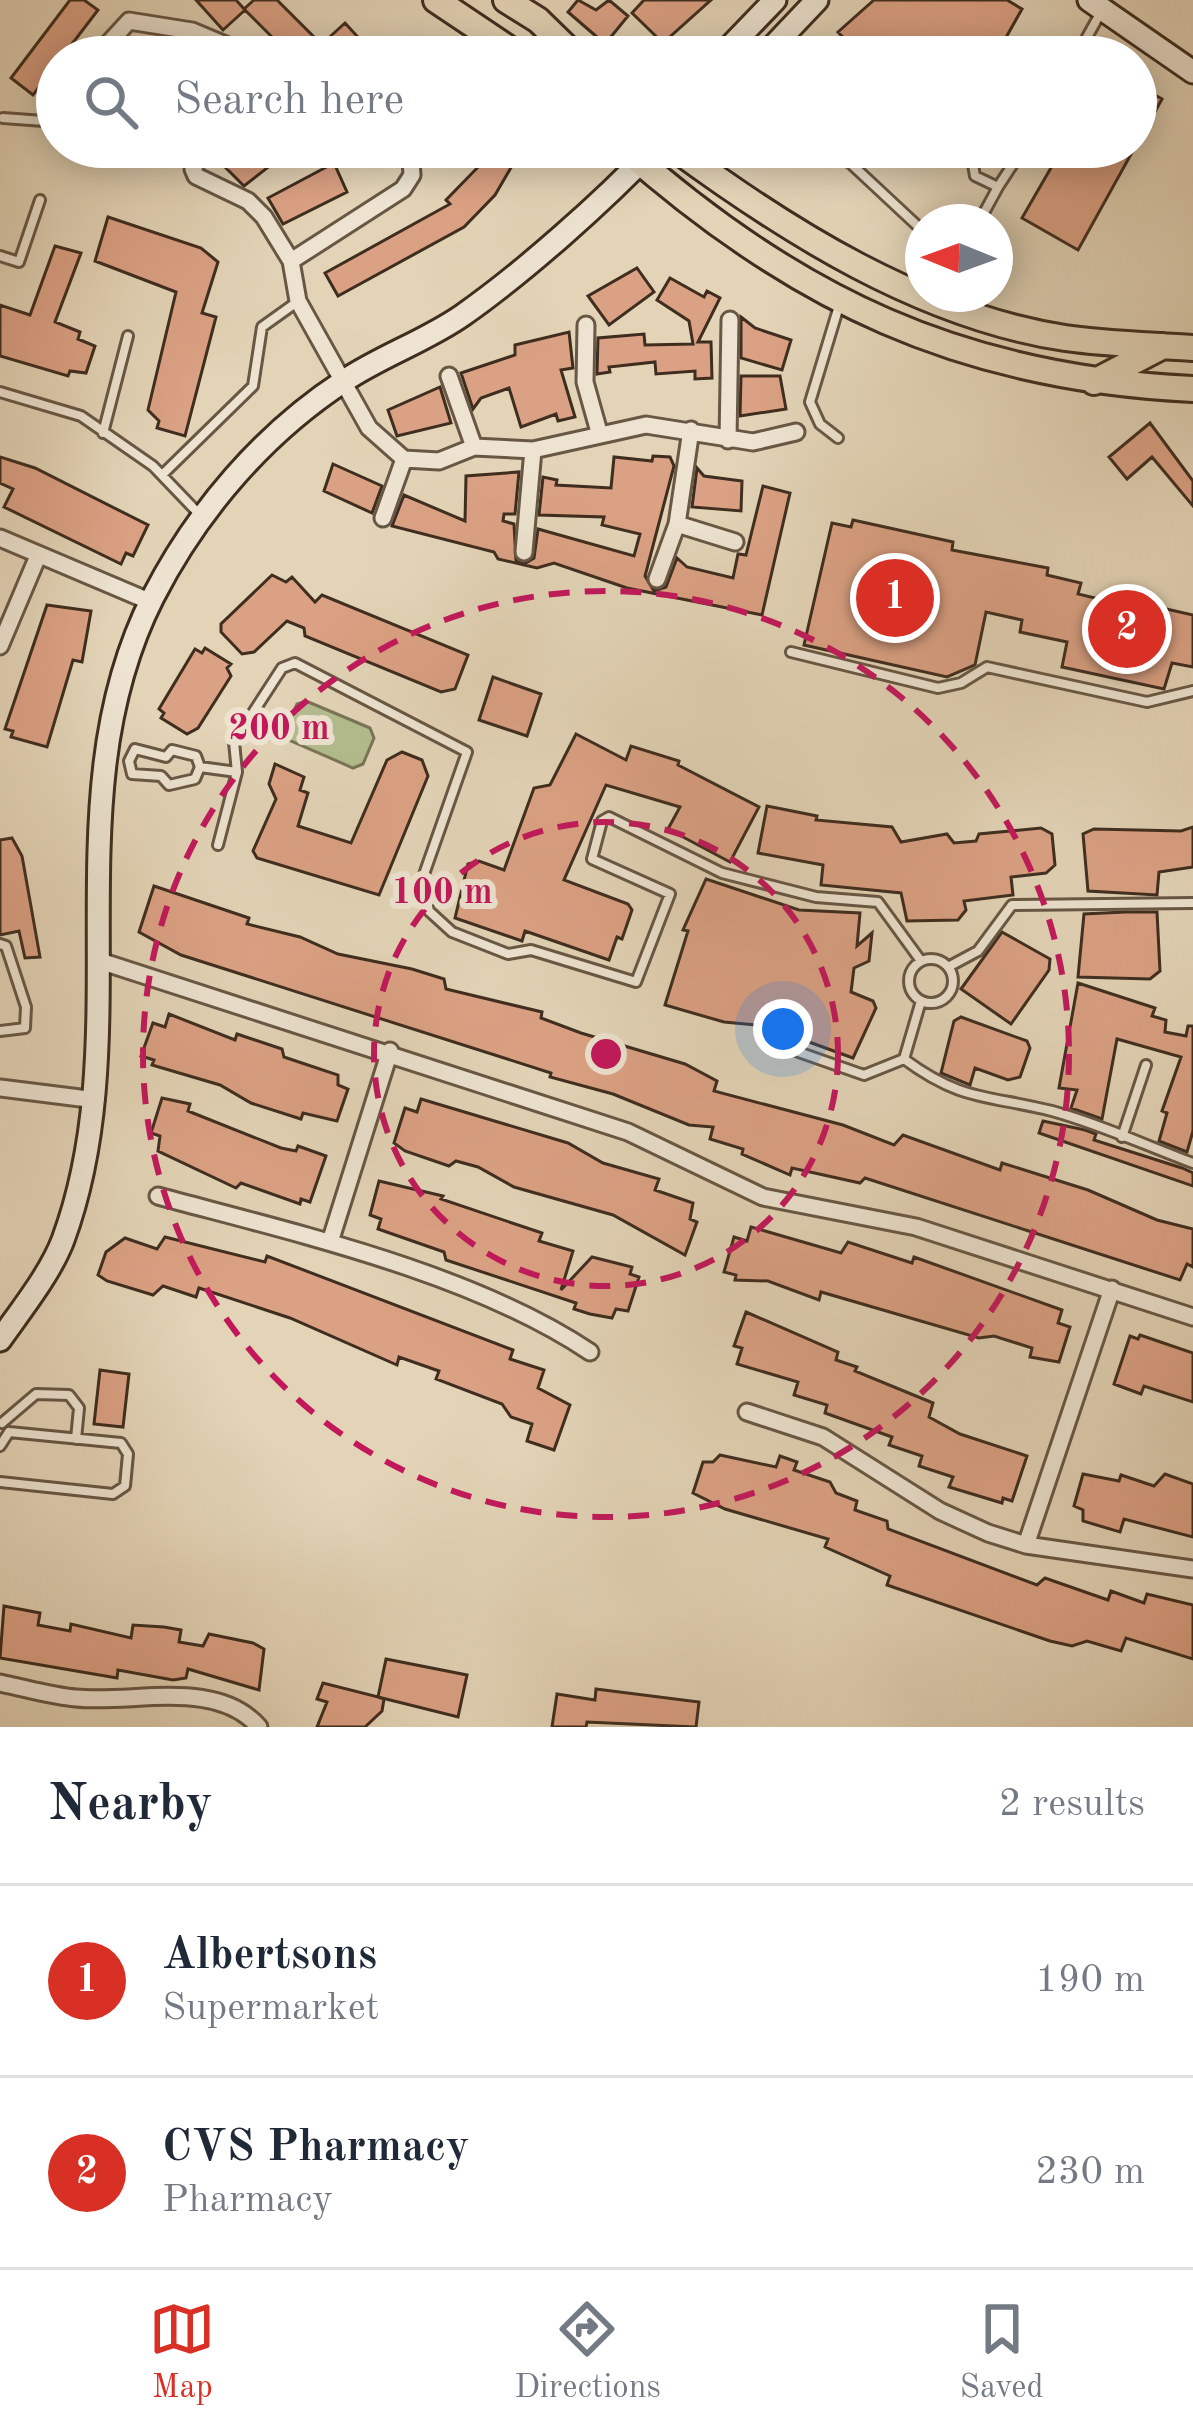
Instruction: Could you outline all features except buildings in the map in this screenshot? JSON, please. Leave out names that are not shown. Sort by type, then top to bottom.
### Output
[{"type":"main road","points":[[436,0],[490,36]]},
{"type":"main road","points":[[506,0],[554,36]]},
{"type":"main road","points":[[740,36],[775,0]]},
{"type":"main road","points":[[783,36],[817,0]]},
{"type":"main road","points":[[1095,6],[1140,36]]},
{"type":"main road","points":[[1157,48],[1193,72]]},
{"type":"main road","points":[[0,1340],[62,1246],[83,1175],[96,1100],[97,867],[104,759],[120,683],[151,602],[201,516],[286,423],[346,380],[491,294],[622,168]]},
{"type":"main road","points":[[657,168],[726,230],[841,302],[982,357],[1102,382],[1193,389]]},
{"type":"main road","points":[[702,168],[744,199],[863,268],[949,304],[1067,338],[1193,349]]},
{"type":"main road","points":[[1067,338],[1102,382]]},
{"type":"main road","points":[[1102,382],[1163,346]]},
{"type":"street","points":[[116,36],[129,21],[202,36]]},
{"type":"street","points":[[194,168],[196,176],[248,201],[265,217],[291,261],[298,301],[370,428],[404,459],[439,460],[474,447],[532,450],[646,425],[728,440],[774,440],[796,432]]},
{"type":"street","points":[[291,261],[404,189],[412,168]]},
{"type":"street","points":[[728,440],[730,320]]},
{"type":"street","points":[[586,325],[585,382],[599,432]]},
{"type":"street","points":[[449,376],[474,447]]},
{"type":"street","points":[[657,579],[677,524],[691,430]]},
{"type":"street","points":[[524,552],[532,450]]},
{"type":"street","points":[[383,518],[404,459]]},
{"type":"street","points":[[677,524],[735,542]]},
{"type":"street","points":[[0,538],[151,602]]},
{"type":"street","points":[[0,646],[38,556]]},
{"type":"street","points":[[100,962],[390,1051],[628,1132],[763,1197],[916,1227],[1193,1317]]},
{"type":"street","points":[[330,1242],[390,1051]]},
{"type":"street","points":[[0,1088],[96,1100]]},
{"type":"street","points":[[158,1196],[330,1242],[555,1329],[590,1352]]},
{"type":"street","points":[[1026,1545],[1112,1289]]},
{"type":"street","points":[[747,1412],[823,1437],[940,1511],[1026,1545],[1193,1569]]},
{"type":"street","points":[[0,1683],[77,1699],[149,1695],[206,1701],[244,1710],[259,1727]]},
{"type":"lane","points":[[1084,36],[1095,6]]},
{"type":"lane","points":[[4,118],[36,120]]},
{"type":"lane","points":[[855,168],[905,214]]},
{"type":"lane","points":[[974,168],[975,176],[998,188]]},
{"type":"lane","points":[[989,204],[1011,168]]},
{"type":"lane","points":[[0,256],[19,262],[40,200]]},
{"type":"lane","points":[[162,475],[253,386],[262,327],[298,301]]},
{"type":"lane","points":[[838,438],[816,417],[811,394],[841,302]]},
{"type":"lane","points":[[104,433],[128,336]]},
{"type":"lane","points":[[0,392],[81,416],[162,475],[201,516]]},
{"type":"lane","points":[[796,432],[816,417]]},
{"type":"lane","points":[[791,652],[938,688],[962,683],[987,667],[1148,702],[1193,691]]},
{"type":"lane","points":[[218,845],[237,772],[236,738],[282,668],[295,663],[467,752],[422,880],[429,911],[452,932],[508,954],[531,950],[636,982],[670,894],[592,859],[602,821],[609,817],[722,873],[816,897],[878,902],[920,961]]},
{"type":"lane","points":[[135,749],[166,758],[172,750],[185,750],[196,756],[200,767],[195,779],[169,785],[161,776],[132,774],[129,761],[135,749]]},
{"type":"lane","points":[[104,759],[129,761]]},
{"type":"lane","points":[[200,767],[237,772]]},
{"type":"lane","points":[[948,967],[978,951],[1012,904],[1193,904]]},
{"type":"lane","points":[[0,944],[6,946],[26,1007],[26,1028],[0,1030]]},
{"type":"lane","points":[[935,959],[948,967],[953,982],[947,996],[934,1003],[921,1001],[909,985],[911,971],[920,961],[935,959]]},
{"type":"lane","points":[[904,1059],[921,1001]]},
{"type":"lane","points":[[787,1048],[864,1075],[904,1059]]},
{"type":"lane","points":[[904,1059],[972,1099],[1052,1111],[1193,1163]]},
{"type":"lane","points":[[1122,1137],[1146,1065]]},
{"type":"lane","points":[[0,1482],[112,1494],[122,1489],[125,1445],[9,1432],[1,1423],[36,1394],[69,1396],[79,1408],[76,1439]]},
{"type":"lane","points":[[0,1446],[9,1432]]},
{"type":"green space","points":[[306,701],[370,728],[374,738],[363,764],[353,768],[289,740],[285,731],[297,704]]},
{"type":"place","name":"Albertsons","points":[[895,598]]},
{"type":"place","name":"CVS Pharmacy","points":[[1127,629]]}]
